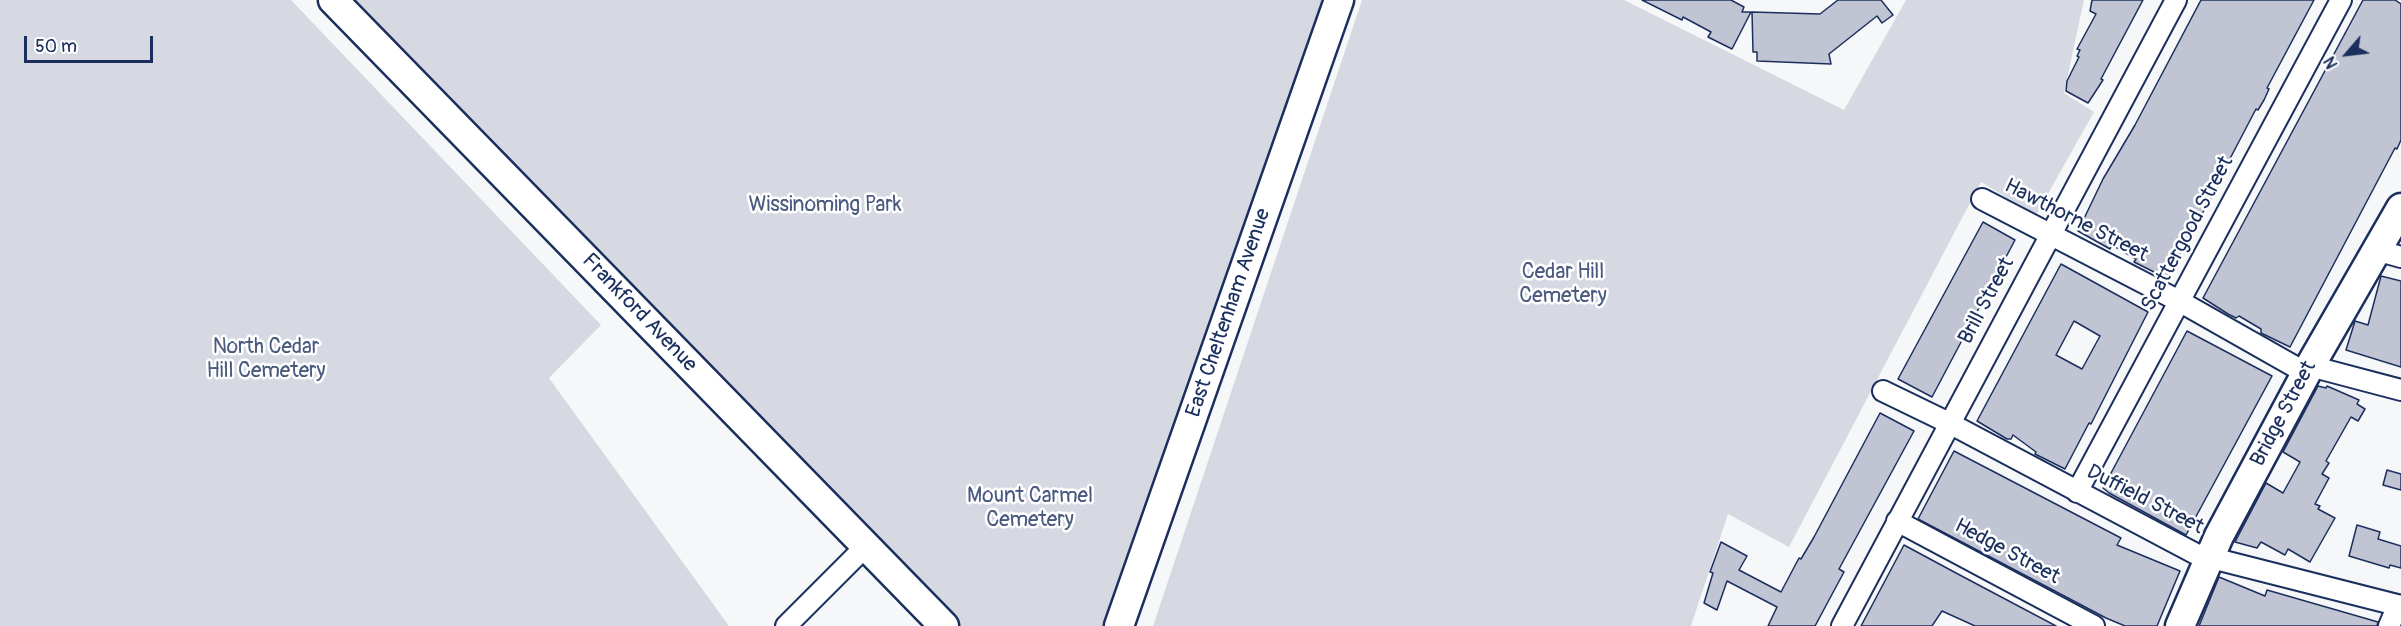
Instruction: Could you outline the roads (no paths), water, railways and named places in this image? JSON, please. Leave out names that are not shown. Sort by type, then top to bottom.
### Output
[{"type":"main road","name":"Frankford Avenue","points":[[333,0],[944,626]]},
{"type":"main road","name":"East Cheltenham Avenue","points":[[1119,626],[1339,0]]},
{"type":"main road","name":"Bridge Street","points":[[2180,626],[2208,558],[2308,370],[2389,253],[2401,208]]},
{"type":"street","name":"Brill Street","points":[[1842,626],[2176,0]]},
{"type":"street","name":"Scattergood Street","points":[[2077,492],[2341,0]]},
{"type":"street","name":"Hawthorne Street","points":[[1982,199],[2308,370],[2401,390]]},
{"type":"street","name":"Duffield Street","points":[[1883,391],[1949,423],[2196,554],[2399,606]]},
{"type":"street","name":"Hedge Street","points":[[1897,521],[2094,626]]},
{"type":"street","points":[[786,626],[867,545]]},
{"type":"street","points":[[2389,626],[2399,606]]},
{"type":"park label","name":"Wissinoming Park","points":[[825,206]]},
{"type":"park label","name":"Cedar Hill Cemetery","points":[[1563,285]]},
{"type":"park label","name":"North Cedar Hill Cemetery","points":[[266,360]]},
{"type":"park label","name":"Mount Carmel Cemetery","points":[[1030,509]]}]
